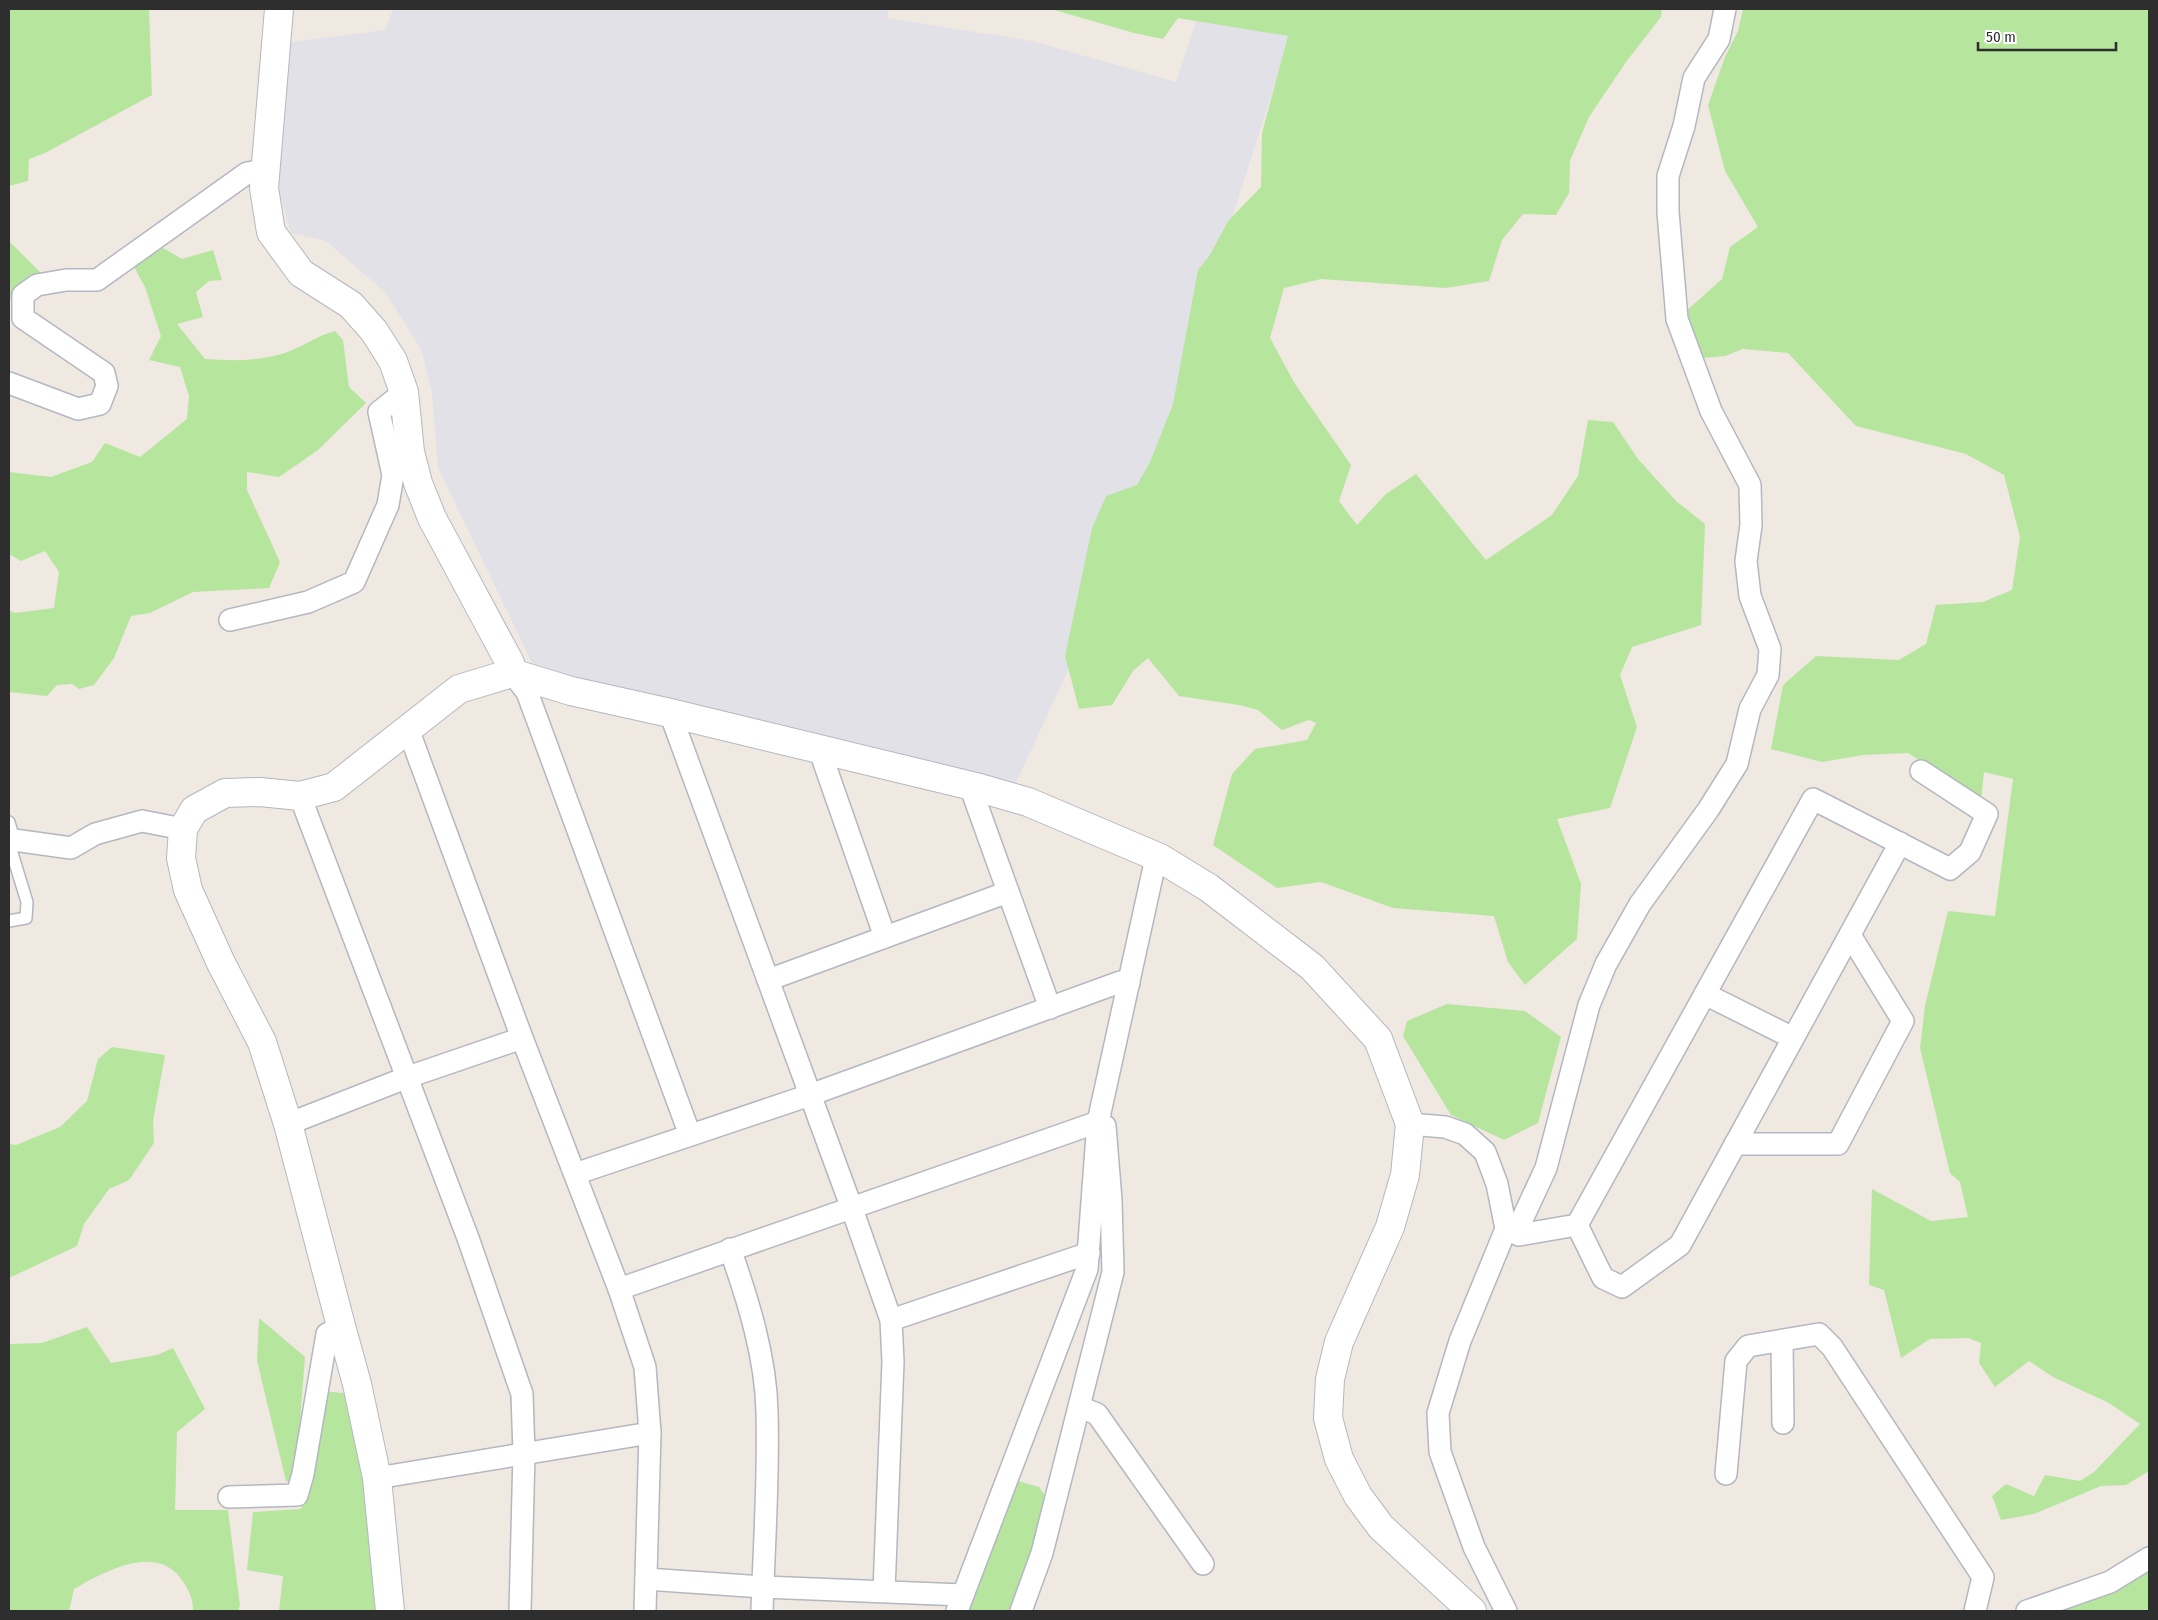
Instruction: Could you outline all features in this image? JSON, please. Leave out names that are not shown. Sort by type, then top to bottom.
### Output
[{"type":"street","points":[[279,9],[264,188],[271,232],[301,273],[351,305],[374,331],[393,361],[404,392],[410,452],[418,482],[432,518],[510,663],[512,673],[527,692],[690,1135]]},
{"type":"street","points":[[1506,1229],[1519,1226],[1546,1168],[1589,1005],[1606,964],[1640,904],[1708,810],[1737,764],[1750,709],[1768,675],[1770,649],[1750,596],[1747,570],[1751,525],[1750,485],[1711,411],[1677,319],[1668,212],[1668,176],[1684,126],[1694,78],[1719,39],[1725,9]]},
{"type":"street","points":[[9,383],[78,409],[100,404],[107,386],[104,373],[23,318],[23,295],[37,285],[66,280],[97,280],[247,173],[265,170]]},
{"type":"street","points":[[230,620],[308,602],[354,582],[388,504],[393,475],[379,412],[404,392]]},
{"type":"street","points":[[390,1611],[377,1478],[357,1384],[288,1124],[262,1042],[221,963],[188,890],[180,858],[183,829],[194,810],[225,792],[260,792],[300,796],[334,787],[459,689],[512,673],[571,691],[976,787],[1028,802],[1160,858],[1210,888],[1312,967],[1378,1039],[1410,1124],[1405,1175],[1390,1226],[1339,1342],[1330,1380],[1328,1418],[1339,1459],[1364,1503],[1381,1527],[1472,1611]]},
{"type":"street","points":[[670,713],[891,1320],[893,1362],[884,1591]]},
{"type":"street","points":[[408,729],[522,1038],[620,1288],[645,1367],[650,1433],[645,1611]]},
{"type":"street","points":[[823,750],[822,757],[885,938]]},
{"type":"street","points":[[1577,1225],[1813,799],[1950,869],[1970,852],[1987,814],[1921,771]]},
{"type":"street","points":[[976,787],[974,797],[1050,1008]]},
{"type":"street","points":[[300,796],[468,1238],[522,1394],[524,1454],[520,1611]]},
{"type":"street","points":[[12,831],[71,848],[95,834],[142,821],[183,829]]},
{"type":"street","points":[[1577,1225],[1603,1278],[1622,1287],[1680,1244],[1900,843]]},
{"type":"street","points":[[646,1579],[763,1587],[884,1591],[960,1603],[1088,1269],[1098,1122],[1154,867],[1160,858]]},
{"type":"street","points":[[768,980],[1008,892]]},
{"type":"street","points":[[1735,1144],[1838,1144],[1903,1021],[1850,935]]},
{"type":"street","points":[[575,1174],[810,1095],[1120,982],[1129,983]]},
{"type":"street","points":[[1705,994],[1793,1038]]},
{"type":"street","points":[[288,1124],[408,1078],[522,1038]]},
{"type":"street","points":[[620,1288],[851,1206],[1098,1122],[1105,1126],[1112,1200],[1113,1272],[1042,1553],[1021,1611]]},
{"type":"street","points":[[1410,1124],[1445,1127],[1466,1134],[1485,1152],[1497,1184],[1506,1229],[1460,1341],[1438,1413],[1440,1452],[1474,1547],[1506,1611]]},
{"type":"street","points":[[1506,1229],[1519,1235],[1577,1225]]},
{"type":"street","points":[[730,1249],[746,1294],[761,1364],[767,1411],[762,1611]]},
{"type":"street","points":[[891,1320],[1089,1253]]},
{"type":"street","points":[[229,1497],[297,1495],[303,1474],[327,1334],[341,1326]]},
{"type":"street","points":[[1726,1474],[1736,1361],[1748,1346],[1819,1334],[1832,1347],[1983,1577],[1975,1611]]},
{"type":"street","points":[[1782,1341],[1783,1423]]},
{"type":"street","points":[[1080,1407],[1096,1414],[1204,1564]]},
{"type":"street","points":[[377,1478],[650,1433]]},
{"type":"street","points":[[2027,1611],[2110,1582],[2149,1558]]},
{"type":"lane","points":[[9,921],[26,918],[27,902],[12,853],[12,831]]},
{"type":"shaded area","points":[[393,9],[888,9],[888,18],[1032,41],[1176,82],[1197,19],[1290,36],[1161,441],[1078,649],[1015,785],[534,667],[438,468],[432,393],[421,349],[385,292],[326,241],[291,233],[276,180],[291,42],[385,30]]},
{"type":"green space","points":[[9,9],[149,9],[152,95],[45,153],[29,159],[28,181],[9,186]]},
{"type":"green space","points":[[1051,9],[1662,9],[1661,17],[1626,62],[1589,117],[1570,161],[1569,193],[1556,215],[1523,214],[1502,240],[1489,281],[1446,288],[1321,279],[1284,288],[1270,338],[1295,384],[1351,465],[1339,501],[1357,525],[1386,494],[1416,474],[1486,560],[1552,515],[1578,476],[1588,420],[1613,422],[1638,459],[1676,501],[1705,524],[1701,625],[1632,647],[1620,675],[1637,727],[1610,808],[1557,819],[1581,884],[1577,939],[1525,985],[1508,962],[1494,916],[1393,908],[1321,882],[1277,888],[1213,845],[1232,774],[1255,749],[1307,740],[1316,723],[1309,720],[1282,730],[1258,710],[1239,705],[1179,696],[1148,658],[1133,671],[1112,705],[1079,709],[1065,656],[1092,528],[1106,496],[1137,485],[1150,462],[1173,404],[1198,270],[1210,255],[1228,221],[1261,187],[1262,133],[1288,36],[1178,18],[1163,39],[1134,33]]},
{"type":"green space","points":[[1743,9],[2149,9],[2149,1471],[2126,1485],[2101,1486],[2034,1514],[2001,1520],[1992,1496],[2006,1484],[2034,1496],[2045,1475],[2080,1481],[2094,1472],[2140,1424],[2109,1403],[2053,1377],[2029,1361],[1995,1387],[1979,1363],[1981,1343],[1968,1338],[1930,1339],[1901,1358],[1884,1290],[1869,1285],[1872,1189],[1931,1221],[1968,1217],[1960,1182],[1950,1173],[1920,1048],[1925,1006],[1948,911],[1995,916],[2013,779],[1984,772],[1981,800],[1908,753],[1863,755],[1822,762],[1771,749],[1783,685],[1816,656],[1899,660],[1926,644],[1936,605],[1983,602],[2012,590],[2020,537],[2004,475],[1966,454],[1856,426],[1788,353],[1743,349],[1725,356],[1703,358],[1685,312],[1722,279],[1730,247],[1758,227],[1725,171],[1708,105],[1725,57],[1738,31]]},
{"type":"green space","points":[[9,241],[41,273],[21,284],[9,301]]},
{"type":"green space","points":[[163,248],[182,259],[213,250],[222,280],[209,281],[196,292],[203,317],[177,324],[205,359],[244,360],[273,356],[282,354],[335,331],[343,340],[349,387],[366,403],[318,450],[279,477],[247,472],[247,490],[280,562],[269,588],[193,592],[150,613],[131,616],[114,658],[94,685],[79,689],[72,684],[57,685],[47,696],[9,692],[9,610],[15,613],[54,608],[59,572],[45,551],[21,561],[9,554],[9,472],[51,477],[92,462],[105,443],[140,457],[187,419],[189,396],[180,367],[149,360],[161,336],[145,287],[134,267]]},
{"type":"green space","points":[[1447,1004],[1525,1011],[1561,1037],[1538,1123],[1504,1140],[1451,1115],[1403,1036],[1407,1021]]},
{"type":"green space","points":[[112,1047],[165,1055],[153,1121],[154,1143],[129,1180],[109,1189],[84,1224],[77,1246],[9,1278],[9,1144],[16,1145],[60,1127],[87,1101],[98,1059]]},
{"type":"green space","points":[[259,1318],[305,1357],[295,1484],[286,1481],[257,1361]]},
{"type":"green space","points":[[87,1327],[111,1363],[157,1355],[173,1348],[205,1409],[177,1432],[175,1510],[228,1510],[240,1606],[238,1611],[193,1611],[189,1593],[184,1583],[173,1570],[161,1564],[146,1562],[116,1568],[74,1589],[69,1611],[9,1611],[9,1344],[42,1343]]},
{"type":"green space","points":[[321,1391],[344,1393],[364,1439],[380,1611],[279,1611],[283,1576],[247,1570],[253,1512],[301,1509]]},
{"type":"green space","points":[[1018,1481],[1039,1487],[1047,1498],[1012,1611],[964,1611]]},
{"type":"green space","points":[[2149,1570],[2149,1611],[2050,1611]]}]
